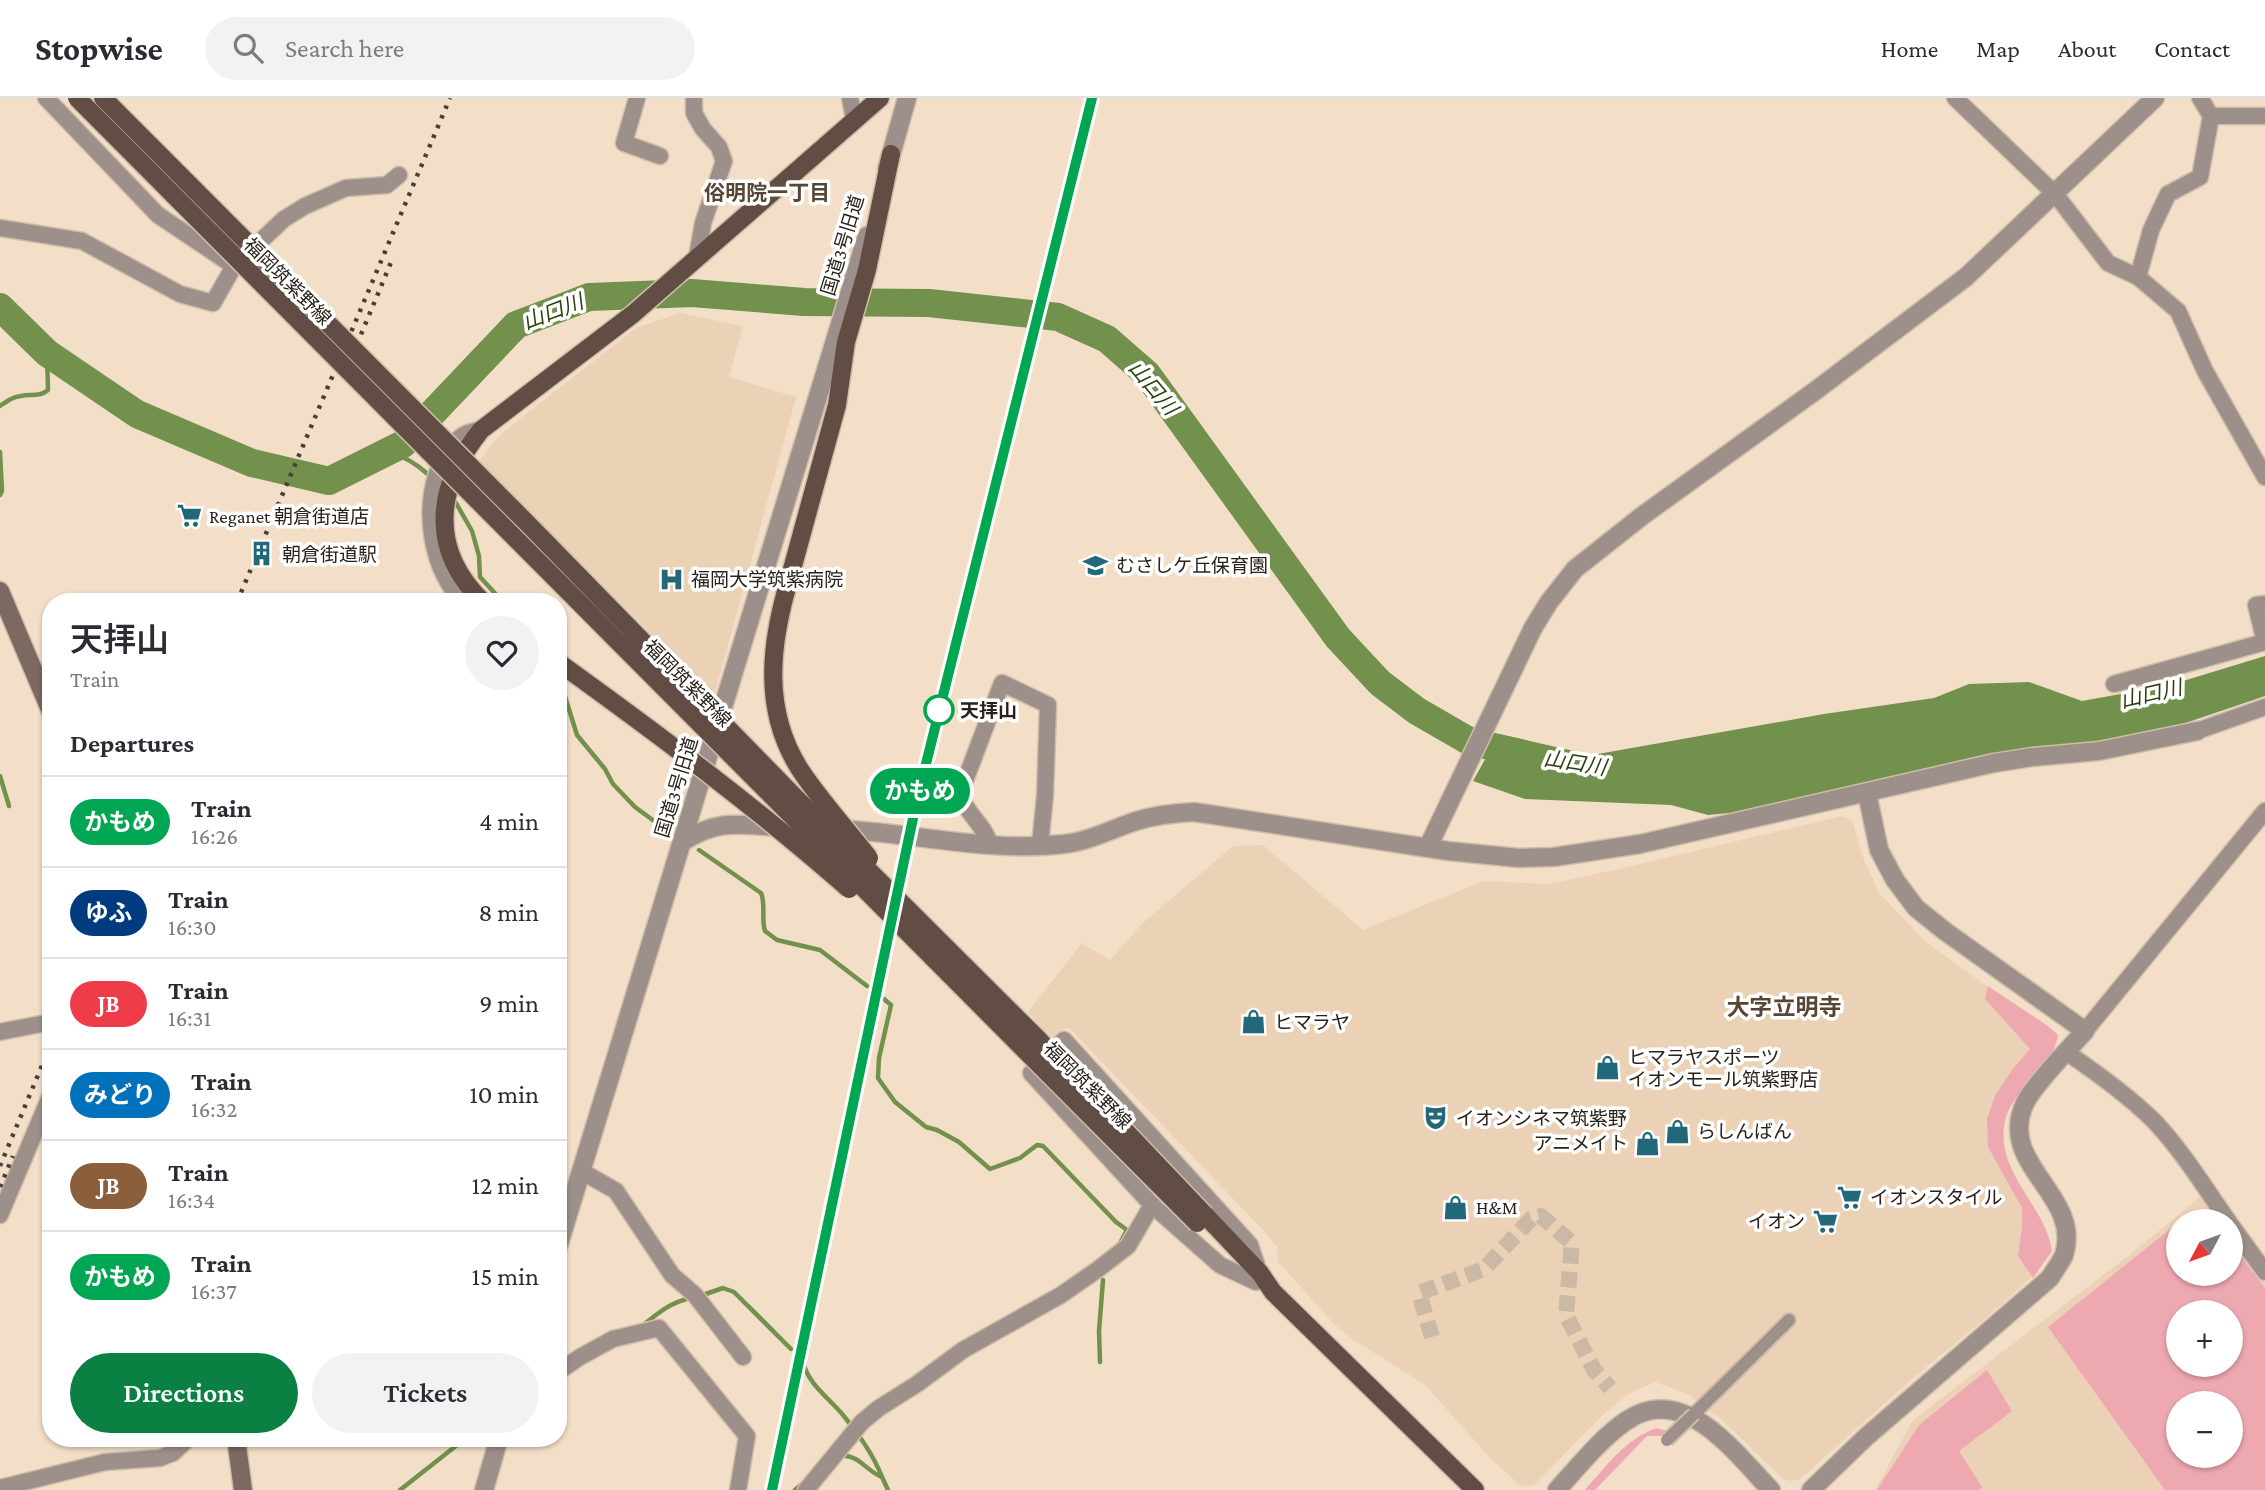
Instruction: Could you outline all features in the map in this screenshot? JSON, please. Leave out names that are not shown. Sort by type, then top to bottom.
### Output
[{"type":"main road","name":"福岡筑紫野線","points":[[77,98],[948,972],[1475,1490]]},
{"type":"main road","name":"福岡筑紫野線","points":[[103,98],[1038,1039],[1201,1219]]},
{"type":"main road","points":[[475,593],[458,568],[449,547],[444,510],[448,484],[481,430],[634,314],[880,98]]},
{"type":"main road","points":[[891,154],[843,334],[836,405],[776,635],[772,678],[778,715],[788,744],[809,782],[913,914]]},
{"type":"main road","points":[[0,591],[42,691]]},
{"type":"main road","points":[[567,669],[649,728],[782,832],[948,972]]},
{"type":"main road","points":[[237,1447],[243,1490]]},
{"type":"street","points":[[46,98],[158,215],[234,266]]},
{"type":"street","points":[[638,98],[624,142],[660,156]]},
{"type":"street","points":[[693,261],[724,160],[719,147],[703,129],[694,113],[694,98]]},
{"type":"street","points":[[850,98],[854,119]]},
{"type":"street","points":[[891,154],[906,98]]},
{"type":"street","points":[[1955,98],[2056,195],[2108,262],[2138,277],[2178,311],[2205,371],[2265,477]]},
{"type":"street","points":[[1428,847],[1533,628],[1575,569],[1642,516],[1966,277],[2056,195],[2155,98]]},
{"type":"street","points":[[2138,277],[2151,230],[2168,194],[2200,177],[2211,116],[2200,98]]},
{"type":"street","points":[[2211,116],[2265,116]]},
{"type":"street","points":[[0,228],[82,241],[180,294],[213,303],[234,266],[284,219],[305,206],[346,188],[387,184],[399,175]]},
{"type":"street","name":"国道3号旧道","points":[[567,1217],[701,778],[843,334]]},
{"type":"street","points":[[452,593],[434,544],[431,514],[437,472],[457,438],[468,431],[481,430]]},
{"type":"street","points":[[2113,684],[2265,642],[2256,605],[2265,604]]},
{"type":"street","points":[[567,680],[701,778]]},
{"type":"street","points":[[990,845],[987,832],[962,802],[960,794],[1002,683],[1048,705],[1045,795],[1040,845]]},
{"type":"street","points":[[682,842],[702,830],[721,824],[870,830],[990,845],[1064,844],[1098,837],[1161,814],[1194,812],[1428,847],[1519,858],[1554,857],[1640,844],[1994,763],[2099,751],[2197,731],[2265,707]]},
{"type":"street","points":[[1867,793],[1879,850],[1895,880],[1916,908],[2085,1031]]},
{"type":"street","points":[[1811,1490],[1866,1437],[2050,1278],[2063,1255],[2067,1231],[2060,1208],[2028,1164],[2021,1141],[2020,1121],[2027,1100],[2265,811]]},
{"type":"street","points":[[0,1032],[42,1024]]},
{"type":"street","points":[[1064,1040],[1250,1245],[1258,1278],[1220,1265],[1152,1205],[1031,1073],[1064,1040]]},
{"type":"street","points":[[2066,1052],[2117,1088],[2155,1122],[2220,1209]]},
{"type":"street","points":[[0,1215],[42,1115]]},
{"type":"street","points":[[581,1171],[616,1191],[673,1275],[695,1296],[743,1357]]},
{"type":"street","points":[[806,1490],[862,1422],[963,1350],[1061,1296],[1128,1246],[1152,1205]]},
{"type":"street","points":[[2244,1243],[2265,1272]]},
{"type":"street","points":[[1667,1440],[1789,1320]]},
{"type":"street","points":[[567,1366],[613,1339],[659,1328],[747,1436],[738,1490]]},
{"type":"street","points":[[1557,1490],[1624,1422],[1639,1412],[1661,1408],[1685,1413],[1708,1426],[1771,1490]]},
{"type":"street","points":[[0,1488],[105,1462],[160,1458],[179,1447]]},
{"type":"street","points":[[484,1490],[496,1447]]},
{"type":"shaded area","name":"福岡大学筑紫病院","points":[[680,313],[743,326],[729,377],[796,397],[714,696],[479,462],[493,442],[508,428],[636,328]]},
{"type":"shaded area","points":[[1842,816],[1852,820],[1862,855],[1879,893],[1926,942],[2052,1033],[2012,1096],[2002,1119],[2004,1163],[2027,1202],[2033,1276],[1799,1480],[1782,1478],[1721,1419],[1690,1395],[1655,1382],[1627,1395],[1603,1415],[1534,1485],[1521,1486],[1491,1459],[1424,1384],[1352,1339],[1334,1324],[1278,1262],[1277,1247],[1265,1232],[1068,1027],[1050,1038],[1028,1012],[1082,943],[1110,960],[1143,923],[1233,846],[1263,845],[1363,930],[1484,881],[1548,884]]},
{"type":"shaded area","points":[[1988,986],[2058,1035],[2049,1057],[2016,1098],[2005,1121],[2007,1156],[2013,1172],[2048,1234],[2052,1251],[2033,1278],[2018,1256],[2022,1208],[1988,1147],[1987,1119],[1995,1096],[2030,1049],[1985,999]]},
{"type":"shaded area","points":[[2200,1197],[2210,1209],[2185,1209]]},
{"type":"shaded area","points":[[2166,1225],[2166,1286],[2244,1286],[2244,1254],[2265,1281],[2265,1490],[1875,1490],[1913,1420]]},
{"type":"shaded area","points":[[2166,1232],[2166,1286],[2244,1286],[2244,1261],[2265,1288],[2265,1490],[2165,1490],[2048,1327]]},
{"type":"shaded area","points":[[1987,1370],[2012,1411],[1959,1451],[1982,1487],[1978,1490],[1877,1490],[1919,1425]]},
{"type":"shaded area","points":[[1656,1428],[1668,1431],[1664,1436],[1647,1436],[1595,1490],[1585,1490],[1625,1447]]},
{"type":"water","points":[[2265,656],[2265,696],[2165,730],[1771,809],[1708,815],[1671,805],[1525,799],[1473,781],[1499,734],[1592,755],[1824,714],[1934,698],[1969,684],[2029,682],[2082,701],[2170,685]]},
{"type":"waterway","name":"山口川","points":[[0,307],[47,353],[137,414],[252,463],[329,481],[403,444],[516,325],[589,297],[692,293],[804,302],[929,303],[1058,317],[1107,339],[1147,374],[1338,638],[1380,683],[1417,711],[1469,741],[1527,755]]},
{"type":"waterway","points":[[0,406],[15,397],[48,390],[47,353]]},
{"type":"waterway","points":[[0,452],[0,495]]},
{"type":"waterway","points":[[388,452],[410,461],[430,476]]},
{"type":"waterway","points":[[452,496],[472,531],[479,556],[480,577],[495,593]]},
{"type":"waterway","points":[[567,703],[577,735],[605,769],[613,784],[635,807],[665,829]]},
{"type":"waterway","points":[[0,776],[9,806]]},
{"type":"waterway","points":[[699,850],[761,893],[765,931],[777,940],[820,950],[867,986]]},
{"type":"waterway","points":[[884,999],[891,1005],[879,1058],[878,1078],[895,1102],[926,1127],[959,1142],[990,1169],[1020,1158],[1037,1145],[1043,1146],[1116,1222],[1127,1230],[1118,1247]]},
{"type":"waterway","points":[[1100,1362],[1099,1331],[1103,1280]]},
{"type":"waterway","points":[[700,1296],[723,1288],[734,1292],[791,1349]]},
{"type":"waterway","points":[[642,1326],[671,1305],[691,1298]]},
{"type":"waterway","points":[[803,1362],[814,1384],[860,1437],[882,1477]]},
{"type":"waterway","points":[[400,1490],[455,1447]]},
{"type":"waterway","points":[[841,1456],[858,1460],[882,1477],[888,1490]]},
{"type":"waterway","points":[[795,1490],[803,1483]]},
{"type":"tunnel","points":[[1432,1337],[1419,1293],[1484,1269],[1531,1219],[1541,1216],[1572,1243],[1566,1315],[1594,1370],[1610,1388]]},
{"type":"railway","points":[[241,593],[450,98]]},
{"type":"railway","points":[[772,1490],[916,805],[1092,98]]},
{"type":"railway","points":[[357,344],[392,260]]},
{"type":"railway","points":[[0,1166],[42,1066]]},
{"type":"railway","points":[[0,1187],[13,1156]]},
{"type":"train","name":"かもめ","points":[[772,1490],[916,804],[1092,98]]},
{"type":"place","name":"Reganet 朝倉街道店","points":[[189,516]]},
{"type":"place","name":"朝倉街道駅","points":[[262,554]]},
{"type":"place","name":"むさしケ丘保育園","points":[[1096,565]]},
{"type":"place","name":"福岡大学筑紫病院","points":[[671,579]]},
{"type":"place","name":"天拝山","points":[[939,710]]},
{"type":"place","name":"ヒマラヤ","points":[[1254,1022]]},
{"type":"place","name":"ヒマラヤスポーツ イオンモール筑紫野店","points":[[1608,1068]]},
{"type":"place","name":"イオンシネマ筑紫野","points":[[1436,1118]]},
{"type":"place","name":"らしんばん","points":[[1677,1131]]},
{"type":"place","name":"アニメイト","points":[[1648,1143]]},
{"type":"place","name":"イオンスタイル","points":[[1850,1197]]},
{"type":"place","name":"H&M","points":[[1456,1207]]},
{"type":"place","name":"イオン","points":[[1825,1221]]},
{"type":"district","name":"俗明院一丁目","points":[[767,193]]},
{"type":"district","name":"大字立明寺","points":[[1784,1007]]}]
